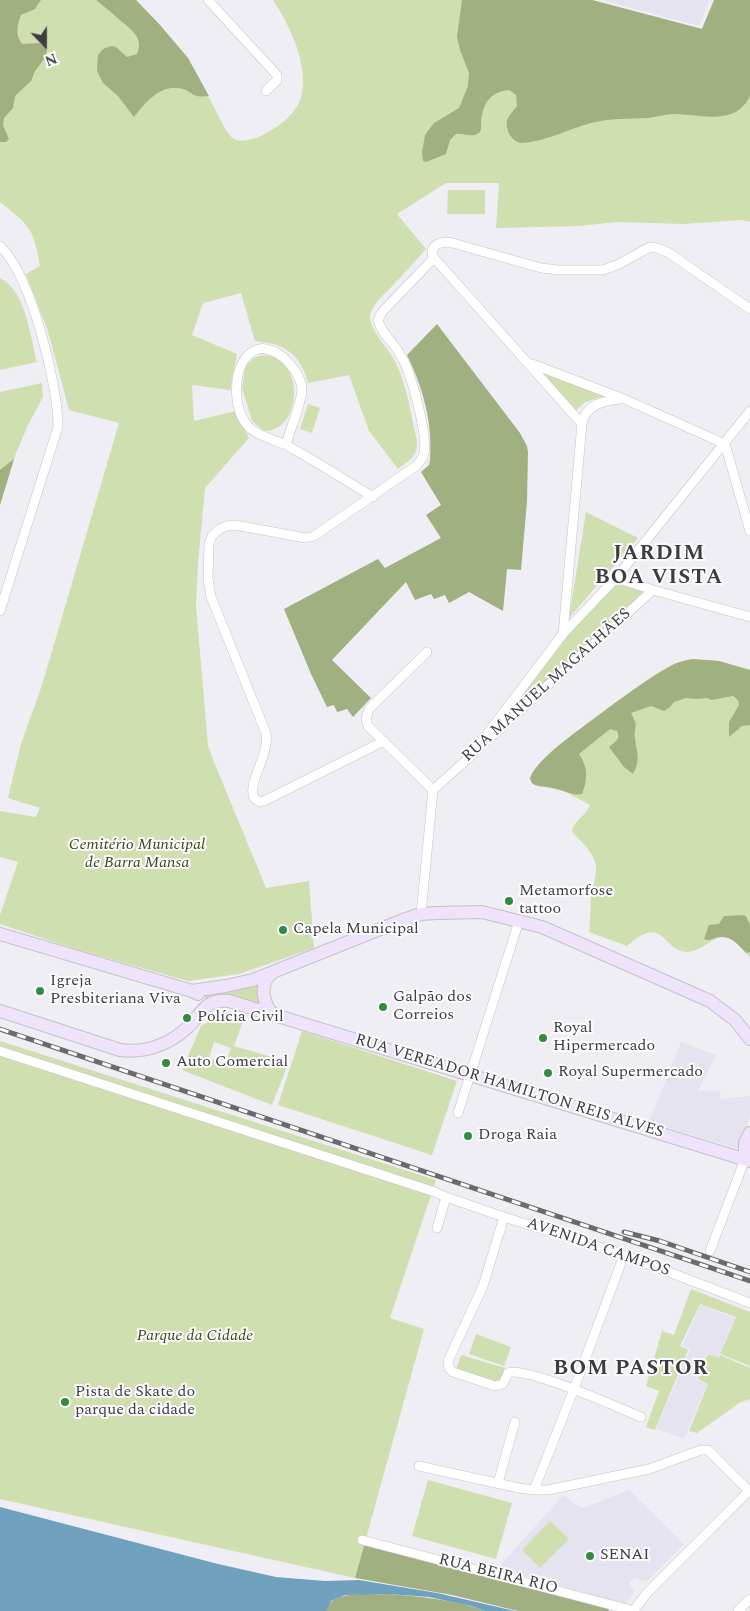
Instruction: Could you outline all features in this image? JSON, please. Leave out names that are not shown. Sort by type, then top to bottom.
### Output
[{"type":"main road","points":[[192,991],[240,983],[276,971],[421,914],[482,912],[550,931],[710,1000],[735,1020],[750,1039]]},
{"type":"main road","points":[[0,934],[192,991],[202,998],[203,1006],[202,1010],[188,1026],[170,1040],[150,1049],[134,1051],[120,1050],[0,1011]]},
{"type":"main road","points":[[272,1015],[267,1007],[264,988],[266,978],[276,971]]},
{"type":"main road","name":"RUA VEREADOR HAMILTON REIS ALVES","points":[[202,1010],[212,1003],[224,1000],[748,1160]]},
{"type":"main road","points":[[748,1160],[745,1143],[750,1133]]},
{"type":"street","points":[[208,0],[278,77],[266,91]]},
{"type":"street","points":[[582,424],[434,258],[431,251],[435,246],[442,242],[449,242],[541,268],[587,271],[603,270],[619,264],[650,247],[657,248],[670,253],[750,309]]},
{"type":"street","points":[[0,246],[7,253],[26,289],[51,373],[56,396],[58,426],[0,611]]},
{"type":"street","points":[[384,741],[260,802],[254,798],[252,789],[267,748],[266,733],[211,596],[208,580],[209,541],[215,532],[223,527],[235,525],[310,537],[320,533],[416,466],[423,456],[424,447],[415,393],[401,356],[378,323],[378,318],[434,258]]},
{"type":"street","points":[[286,445],[302,390],[296,373],[279,354],[266,349],[256,350],[247,356],[238,374],[237,392],[241,411],[247,424],[255,432],[286,445],[373,497]]},
{"type":"street","points":[[529,363],[624,399],[725,444],[750,531]]},
{"type":"street","points":[[563,634],[582,424],[585,413],[591,407],[609,401],[624,399]]},
{"type":"street","points":[[469,758],[563,634],[616,578],[750,411]]},
{"type":"street","points":[[616,578],[750,617]]},
{"type":"street","name":"RUA MANUEL MAGALHÃES","points":[[434,790],[652,590]]},
{"type":"street","points":[[421,914],[434,790],[367,724],[366,719],[368,711],[427,652]]},
{"type":"street","points":[[458,1113],[518,921]]},
{"type":"street","name":"AVENIDA CAMPOS","points":[[0,1050],[293,1144],[504,1217],[624,1255],[750,1303]]},
{"type":"street","points":[[710,1251],[748,1160]]},
{"type":"street","points":[[437,1228],[446,1197]]},
{"type":"street","points":[[504,1217],[483,1286],[448,1361],[449,1368],[453,1372],[494,1386],[502,1385],[508,1373],[513,1371],[574,1389],[641,1417]]},
{"type":"street","points":[[534,1490],[624,1255]]},
{"type":"street","points":[[498,1484],[515,1422]]},
{"type":"street","points":[[419,1466],[534,1490],[560,1488],[649,1469],[705,1450],[712,1452],[750,1491],[647,1593],[635,1610]]},
{"type":"street","name":"RUA BEIRA RIO","points":[[362,1540],[635,1610]]},
{"type":"street","points":[[738,1611],[750,1599]]},
{"type":"shaded area","points":[[602,0],[709,0],[699,26]]},
{"type":"shaded area","points":[[681,1042],[716,1055],[698,1091],[719,1090],[721,1099],[750,1096],[750,1115],[739,1149],[649,1122]]},
{"type":"shaded area","points":[[700,1305],[735,1318],[718,1357],[708,1353],[696,1380],[707,1384],[684,1439],[656,1429],[690,1349],[682,1346]]},
{"type":"shaded area","name":"SENAI","points":[[629,1490],[684,1544],[648,1580],[642,1581],[634,1578],[629,1584],[634,1591],[633,1594],[624,1604],[498,1568],[563,1495],[583,1508]]},
{"type":"green space","name":"Cemitério Municipal de Barra Mansa","points":[[0,0],[136,0],[188,58],[227,132],[232,138],[243,141],[259,137],[282,123],[295,109],[302,94],[303,72],[298,50],[273,0],[592,0],[702,29],[714,0],[750,0],[750,222],[741,220],[684,224],[618,222],[579,226],[496,228],[499,183],[446,183],[397,214],[426,249],[378,300],[370,317],[374,329],[392,356],[401,376],[408,397],[417,440],[414,454],[398,469],[369,431],[349,375],[308,383],[301,364],[290,352],[266,342],[255,341],[241,293],[203,303],[192,335],[237,354],[230,390],[192,385],[194,421],[235,411],[249,438],[205,488],[196,606],[208,745],[266,888],[309,881],[314,948],[239,974],[188,981],[72,948],[0,924],[0,915],[18,862],[0,857],[0,811],[36,817],[40,808],[8,798],[21,744],[42,685],[119,423],[69,410],[48,331],[26,274],[40,266],[35,243],[29,228],[0,202]]},
{"type":"green space","points":[[0,0],[41,0],[35,9],[21,15],[18,34],[22,44],[39,43],[45,46],[47,50],[45,58],[35,71],[31,81],[15,96],[13,108],[4,118],[3,125],[9,139],[6,142],[0,142]]},
{"type":"green space","points":[[96,0],[136,0],[188,58],[209,96],[193,95],[183,89],[168,89],[155,95],[134,117],[118,96],[103,83],[97,71],[98,55],[103,49],[111,46],[116,47],[127,57],[137,54],[139,48],[138,39],[129,28]]},
{"type":"green space","points":[[462,0],[592,0],[702,29],[714,0],[750,0],[750,96],[744,106],[736,112],[726,115],[716,117],[671,114],[648,118],[605,120],[539,140],[522,143],[512,138],[507,128],[507,120],[517,106],[516,95],[509,90],[502,91],[492,96],[486,104],[479,133],[474,135],[456,134],[450,140],[446,154],[426,162],[423,161],[422,152],[425,135],[434,123],[459,108],[468,86],[469,73],[457,37]]},
{"type":"green space","points":[[448,190],[485,190],[485,214],[447,214]]},
{"type":"green space","points":[[0,278],[9,284],[21,303],[26,315],[37,362],[0,370]]},
{"type":"green space","points":[[437,324],[520,433],[527,446],[527,501],[521,570],[507,569],[503,611],[469,592],[449,603],[445,595],[434,599],[431,594],[415,600],[406,582],[332,660],[371,698],[353,717],[347,709],[337,712],[334,705],[327,707],[284,609],[378,559],[385,568],[441,538],[426,515],[441,505],[421,472],[429,465],[430,433],[426,406],[418,380],[407,355]]},
{"type":"green space","points":[[263,355],[277,359],[287,368],[292,380],[294,394],[292,407],[286,419],[277,428],[264,431],[252,421],[242,388],[245,367],[253,358]]},
{"type":"green space","points":[[541,370],[605,396],[585,402],[575,411]]},
{"type":"green space","points":[[42,383],[43,397],[16,453],[0,505],[0,392]]},
{"type":"green space","points":[[308,404],[320,408],[312,433],[300,429]]},
{"type":"green space","points":[[14,459],[0,505],[0,470]]},
{"type":"green space","points":[[586,512],[638,538],[569,618]]},
{"type":"green space","points":[[616,578],[653,590],[497,727],[561,638]]},
{"type":"green space","points":[[693,659],[719,661],[750,670],[750,957],[733,940],[723,937],[717,938],[691,952],[687,952],[678,950],[656,933],[649,933],[639,937],[627,946],[589,932],[591,896],[596,867],[592,855],[573,833],[572,829],[590,805],[564,791],[534,785],[530,780],[535,770],[549,755],[593,719],[671,665]]},
{"type":"green space","points":[[693,659],[719,661],[750,670],[750,725],[742,726],[729,737],[729,722],[739,705],[738,700],[733,696],[711,700],[707,698],[686,698],[674,702],[664,711],[651,706],[631,713],[636,725],[635,735],[638,756],[633,774],[624,767],[609,747],[617,740],[618,736],[617,731],[610,729],[579,754],[586,773],[582,794],[571,794],[553,788],[537,786],[532,783],[530,778],[535,769],[564,741],[654,676],[676,663]]},
{"type":"green space","points":[[724,916],[746,916],[750,925],[750,952],[746,953],[731,939],[719,937],[708,940],[704,939],[709,925],[719,924]]},
{"type":"green space","points":[[256,985],[259,988],[261,1004],[206,1000],[203,994]]},
{"type":"green space","points":[[226,1012],[244,1018],[234,1046],[275,1058],[273,1065],[286,1069],[272,1105],[182,1070],[201,1026]],"holes":[[[214,1042],[231,1048],[225,1064],[209,1059]]]},
{"type":"green space","points":[[302,1031],[457,1081],[432,1155],[278,1105]]},
{"type":"green space","name":"Parque da Cidade","points":[[0,1041],[436,1180],[390,1318],[424,1329],[355,1578],[0,1499]]},
{"type":"green space","points":[[691,1289],[750,1312],[750,1366],[720,1354],[736,1317],[700,1304],[680,1346],[688,1350],[655,1430],[646,1427],[659,1391],[646,1386],[662,1331],[674,1335]]},
{"type":"green space","points":[[476,1334],[511,1347],[504,1366],[469,1354]]},
{"type":"green space","points":[[708,1354],[718,1357],[720,1355],[750,1368],[750,1399],[741,1402],[697,1433],[689,1431],[708,1384],[698,1379]]},
{"type":"green space","points":[[461,1355],[505,1368],[500,1383],[456,1370]]},
{"type":"green space","points":[[428,1480],[512,1503],[496,1559],[412,1536]]},
{"type":"green space","points":[[550,1521],[569,1539],[540,1568],[522,1550]]},
{"type":"green space","points":[[365,1542],[587,1603],[608,1609],[609,1611],[518,1611],[452,1595],[355,1578]]},
{"type":"green space","points":[[388,1594],[449,1601],[485,1611],[326,1611],[329,1604],[343,1596]]},
{"type":"water","points":[[0,1507],[218,1564],[276,1577],[325,1581],[359,1580],[437,1593],[515,1611],[485,1611],[429,1597],[388,1594],[345,1595],[331,1601],[326,1611],[0,1611]]},
{"type":"railway","points":[[0,1029],[750,1281]]},
{"type":"railway","points":[[624,1232],[660,1241],[750,1272]]},
{"type":"place","name":"Metamorfose tattoo","points":[[509,901]]},
{"type":"place","name":"Capela Municipal","points":[[283,930]]},
{"type":"place","name":"Igreja Presbiteriana Viva","points":[[40,991]]},
{"type":"place","name":"Galpão dos Correios","points":[[383,1007]]},
{"type":"place","name":"Polícia Civil","points":[[187,1018]]},
{"type":"place","name":"Royal Hipermercado","points":[[543,1038]]},
{"type":"place","name":"Auto Comercial","points":[[166,1063]]},
{"type":"place","name":"Royal Supermercado","points":[[548,1073]]},
{"type":"place","name":"Droga Raia","points":[[468,1136]]},
{"type":"place","name":"Pista de Skate do parque da cidade","points":[[65,1402]]},
{"type":"place","name":"SENAI","points":[[590,1556]]},
{"type":"district","name":"JARDIM BOA VISTA","points":[[659,567]]},
{"type":"district","name":"BOM PASTOR","points":[[631,1370]]}]
